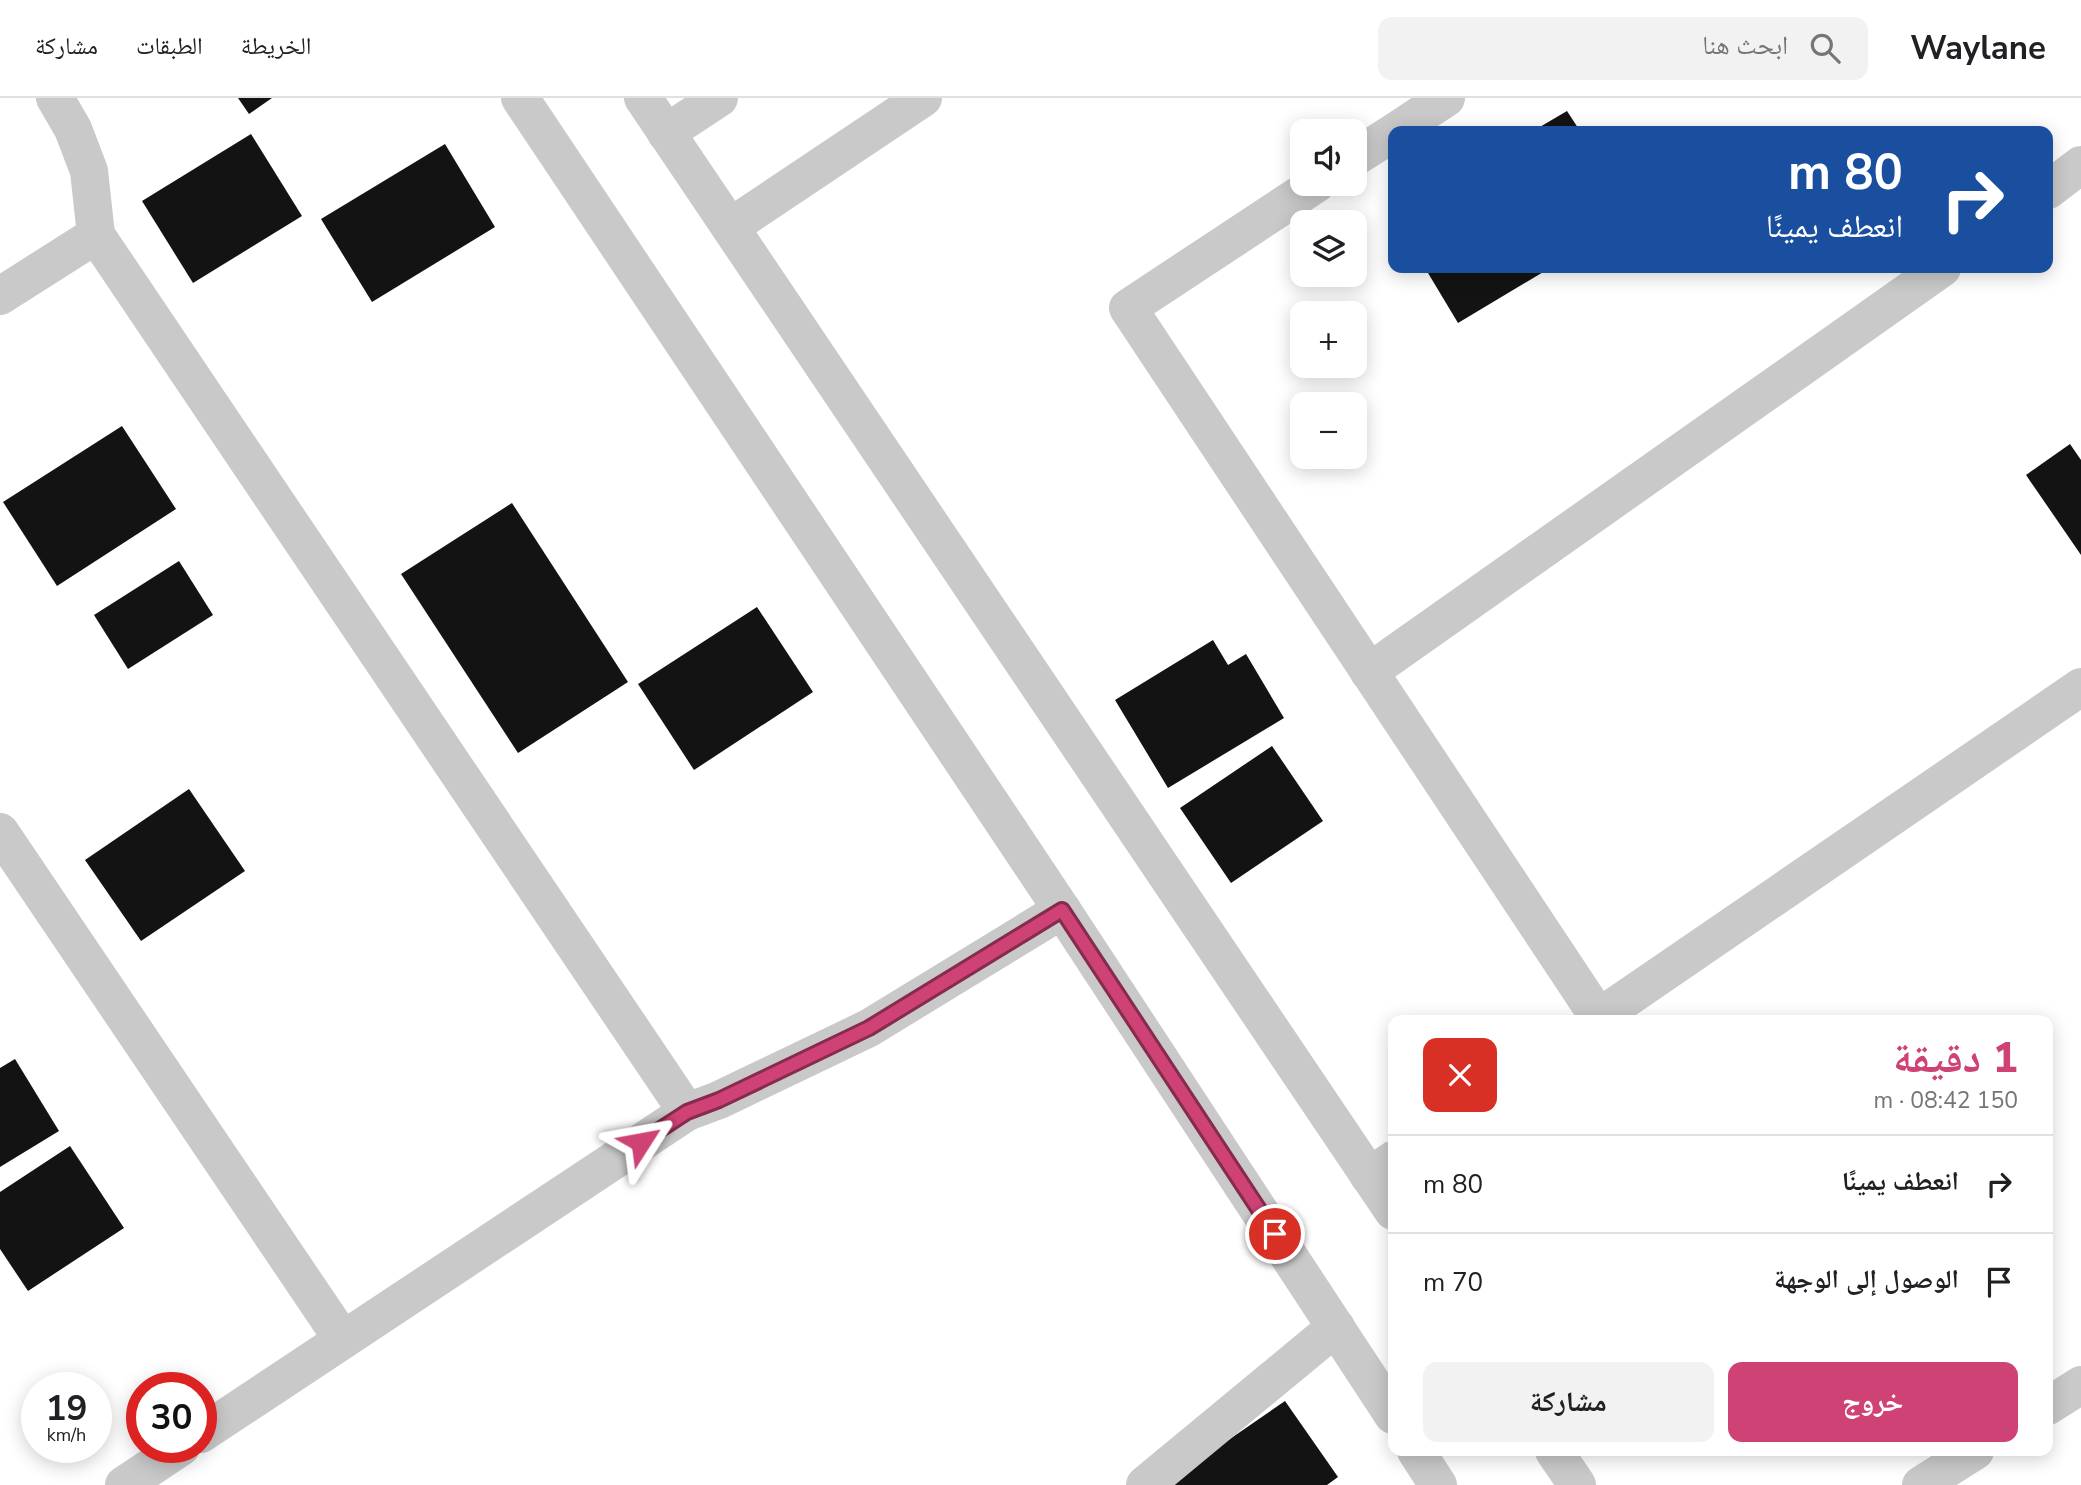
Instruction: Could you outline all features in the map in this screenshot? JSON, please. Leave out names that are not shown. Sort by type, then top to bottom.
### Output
[{"type":"street","points":[[55,98],[73,129],[89,171],[96,235],[687,1112]]},
{"type":"street","points":[[520,98],[1062,910],[1388,1407]]},
{"type":"street","points":[[643,98],[1381,1168],[1388,1193]]},
{"type":"street","points":[[666,133],[719,98]]},
{"type":"street","points":[[730,227],[923,98]]},
{"type":"street","points":[[1403,126],[1446,98]]},
{"type":"street","points":[[1367,150],[1388,136]]},
{"type":"street","points":[[2053,186],[2081,165]]},
{"type":"street","points":[[1298,196],[1128,308],[1594,1015]]},
{"type":"street","points":[[0,296],[96,235]]},
{"type":"street","points":[[1369,672],[1935,273]]},
{"type":"street","points":[[1603,1015],[2081,687]]},
{"type":"street","points":[[0,832],[343,1340]]},
{"type":"street","points":[[217,1423],[687,1112],[719,1100],[869,1028],[1062,910]]},
{"type":"street","points":[[1145,1485],[1336,1327]]},
{"type":"street","points":[[2053,1403],[2081,1384]]},
{"type":"street","points":[[1419,1456],[1438,1485]]},
{"type":"street","points":[[1557,1456],[1577,1485]]},
{"type":"street","points":[[1921,1485],[1967,1456]]},
{"type":"street","points":[[124,1485],[157,1463]]},
{"type":"building","points":[[238,98],[272,98],[249,114]]},
{"type":"building","points":[[1567,111],[1577,126],[1542,126]]},
{"type":"building","points":[[251,134],[302,216],[193,283],[142,201]]},
{"type":"building","points":[[445,144],[495,227],[372,302],[321,219]]},
{"type":"building","points":[[1428,273],[1542,273],[1458,323]]},
{"type":"building","points":[[122,426],[176,509],[57,586],[3,502]]},
{"type":"building","points":[[2070,444],[2081,460],[2081,555],[2026,475]]},
{"type":"building","points":[[512,503],[628,682],[518,753],[401,574]]},
{"type":"building","points":[[179,561],[213,615],[128,669],[94,615]]},
{"type":"building","points":[[757,607],[813,692],[694,770],[638,684]]},
{"type":"building","points":[[1213,640],[1228,665],[1246,654],[1284,718],[1168,788],[1115,700]]},
{"type":"building","points":[[1272,746],[1323,821],[1231,883],[1180,808]]},
{"type":"building","points":[[189,789],[245,871],[141,941],[85,860]]},
{"type":"building","points":[[15,1059],[59,1131],[0,1167],[0,1068]]},
{"type":"building","points":[[70,1146],[124,1228],[28,1291],[0,1249],[0,1192]]},
{"type":"building","points":[[1285,1401],[1338,1477],[1327,1485],[1166,1483]]},
{"type":"route","points":[[641,1142],[687,1112],[719,1100],[869,1028],[1062,910],[1275,1234]]}]
